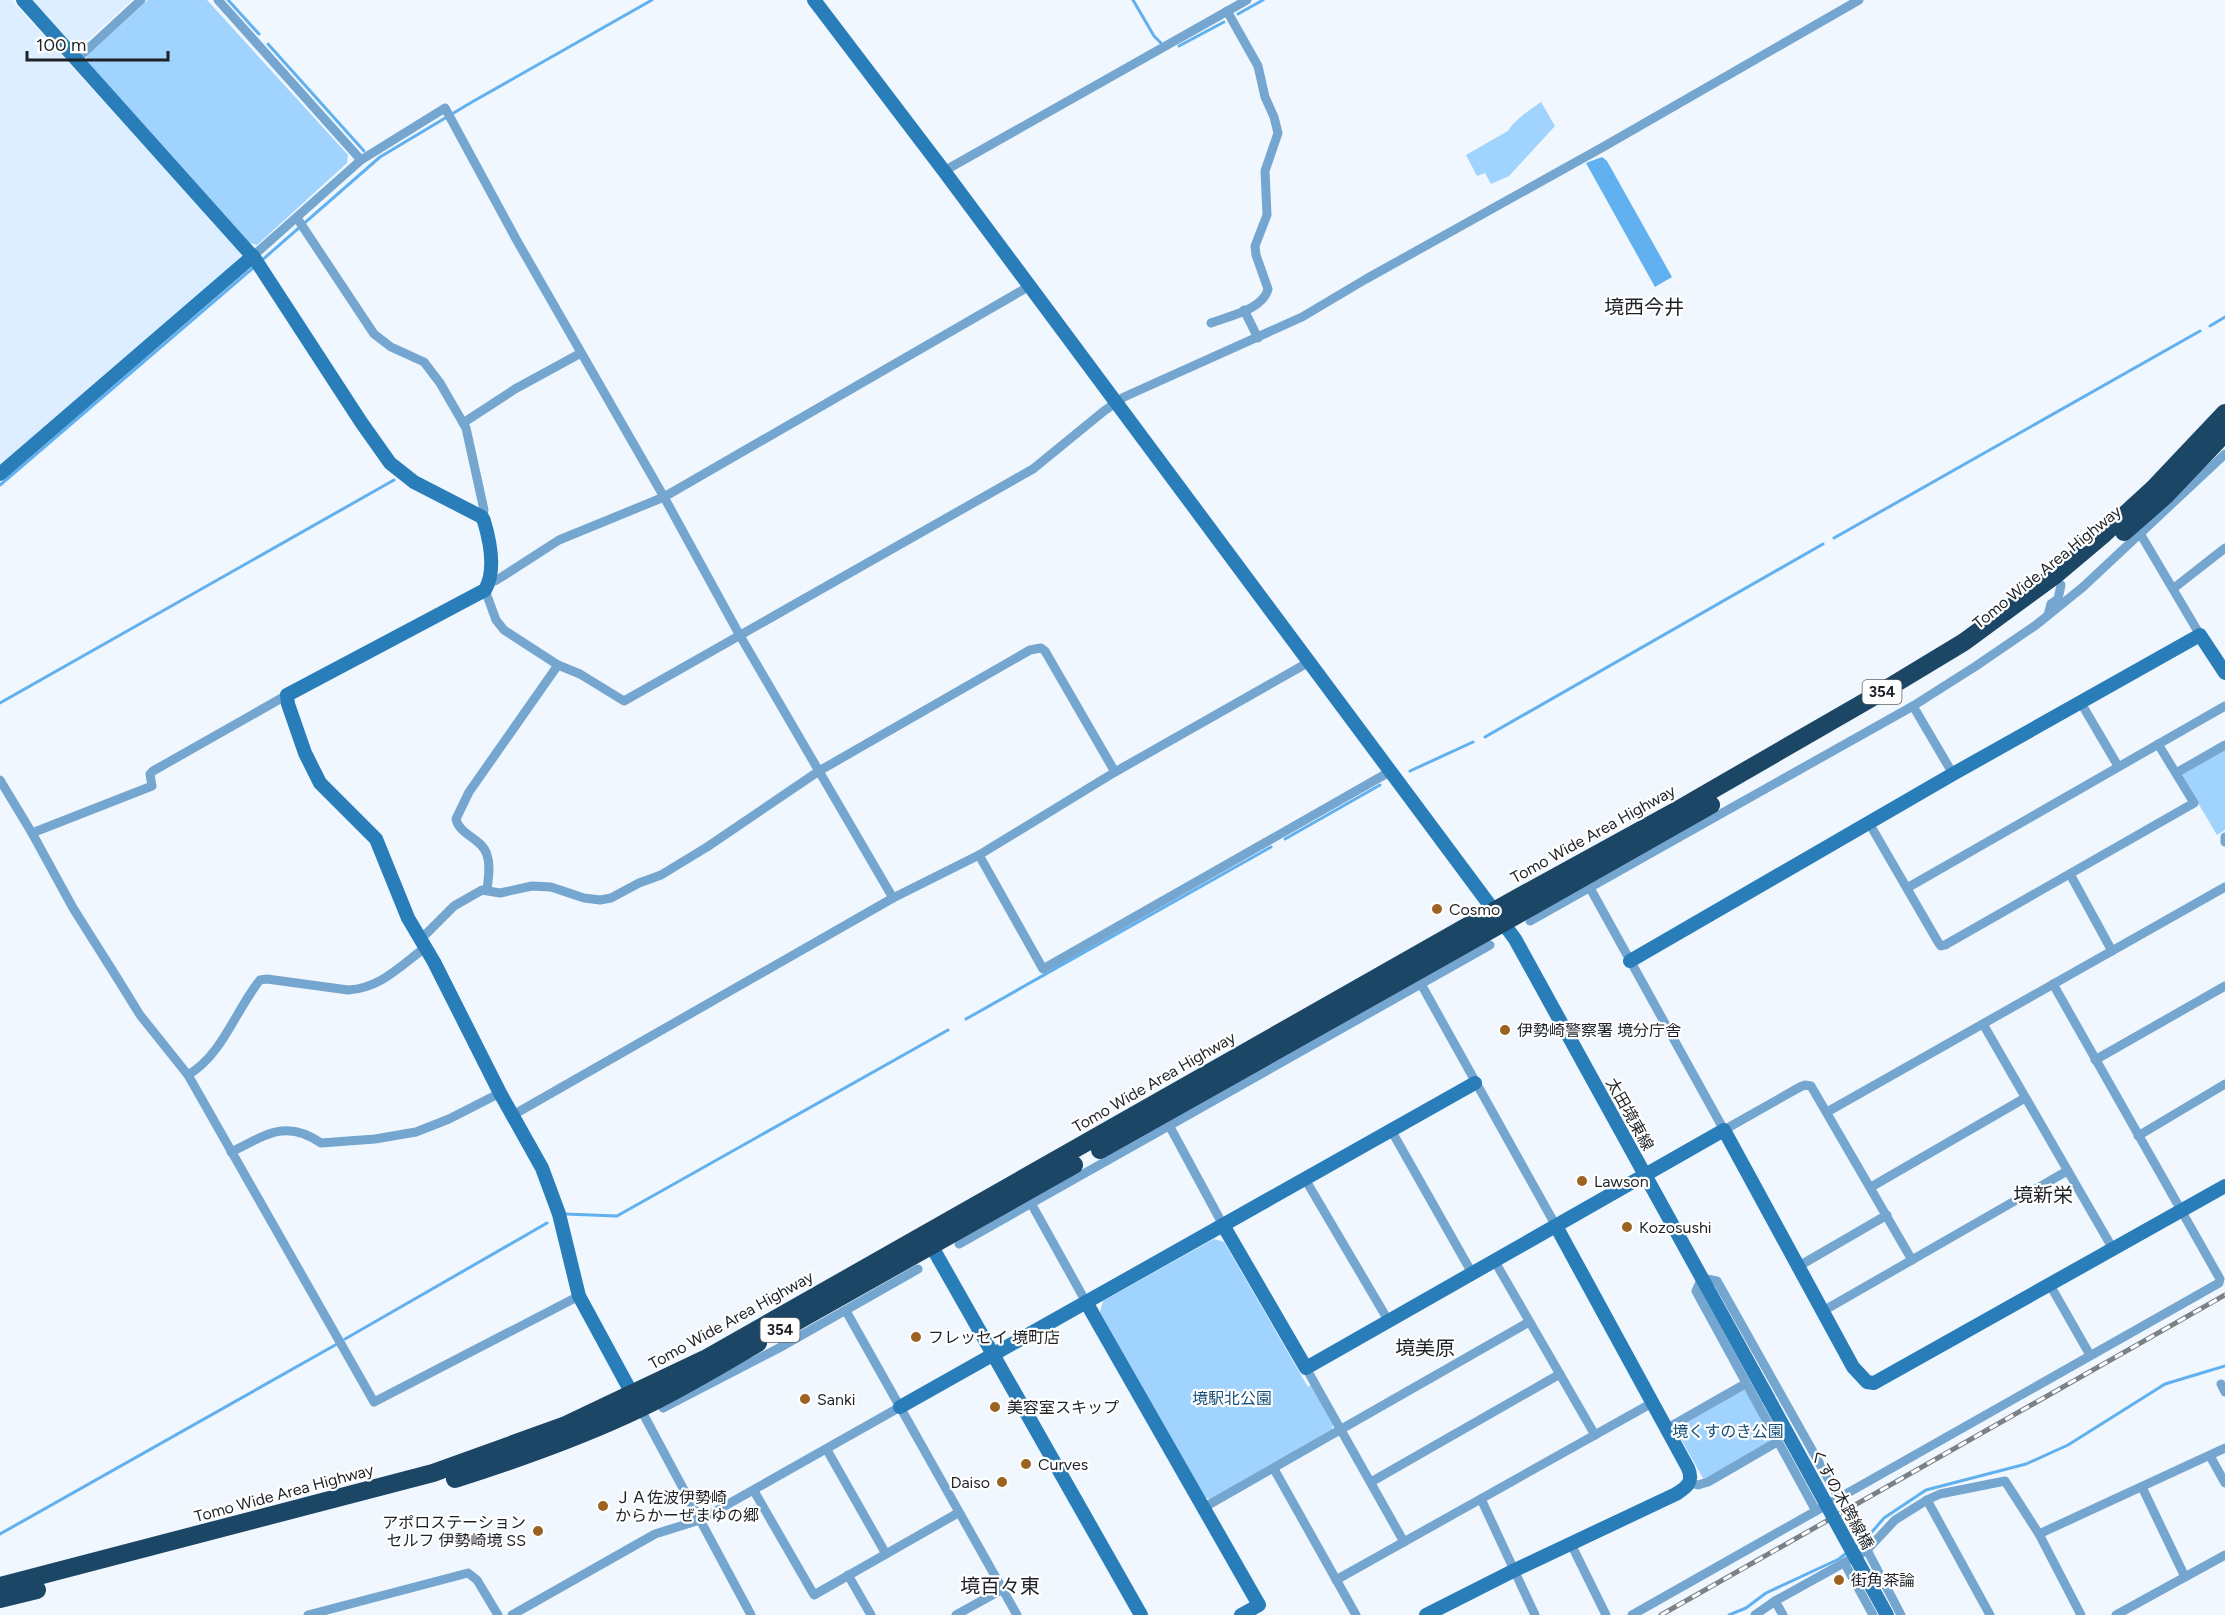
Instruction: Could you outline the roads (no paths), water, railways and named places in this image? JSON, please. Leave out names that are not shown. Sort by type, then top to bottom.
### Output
[{"type":"highway","name":"Tomo Wide Area Highway","points":[[0,1599],[435,1485],[571,1438],[755,1331],[1066,1169],[1362,1001],[1694,800],[1964,642],[2054,576],[2105,533],[2155,487],[2225,413]]},
{"type":"highway","name":"Tomo Wide Area Highway","points":[[0,1586],[433,1473],[637,1401],[710,1372],[761,1341],[868,1290],[928,1240],[1069,1153],[1499,917],[1680,823],[1962,657],[2018,619],[2061,585],[2165,496],[2225,433]]},
{"type":"street","points":[[22,0],[256,261],[360,422],[390,463],[414,482],[482,517]]},
{"type":"street","points":[[76,60],[141,0]]},
{"type":"street","points":[[218,0],[361,160]]},
{"type":"street","name":"太田境東線","points":[[814,0],[944,171],[1028,287],[1515,939],[1768,1398]]},
{"type":"street","points":[[944,171],[1247,0]]},
{"type":"street","points":[[297,218],[374,334],[391,347],[429,366],[463,423],[484,510],[482,517],[489,553],[487,585],[499,625],[558,665],[580,674],[624,701],[1033,469],[1116,402],[1302,317],[1859,0]]},
{"type":"street","points":[[1211,323],[1257,304],[1267,293],[1268,289],[1255,246],[1267,215],[1265,171],[1278,133],[1265,97],[1258,66],[1227,12]]},
{"type":"street","points":[[0,474],[256,261],[297,218],[361,160],[445,108],[739,634],[893,898]]},
{"type":"street","points":[[32,833],[152,786],[150,774],[153,771],[495,581],[559,540],[664,497],[1028,287]]},
{"type":"street","points":[[1244,310],[1258,338]]},
{"type":"street","points":[[463,423],[515,389],[581,353]]},
{"type":"street","points":[[1530,921],[1912,706],[1976,666],[2048,616],[2083,587],[2225,454]]},
{"type":"street","points":[[2141,535],[2225,674]]},
{"type":"street","points":[[2174,588],[2225,548]]},
{"type":"street","points":[[2048,616],[2051,604],[2058,599],[2061,585]]},
{"type":"street","points":[[1630,961],[1953,774],[2200,635]]},
{"type":"street","points":[[188,1075],[213,1053],[260,980],[360,990],[388,978],[454,906],[477,892],[487,890],[500,893],[541,886],[595,901],[611,898],[685,861],[819,771],[1030,650],[1041,648],[1045,651],[1115,772]]},
{"type":"street","points":[[513,1115],[893,898],[979,855],[1115,772],[1309,662]]},
{"type":"street","points":[[487,890],[487,854],[481,844],[459,826],[456,819],[470,792],[558,665]]},
{"type":"street","points":[[287,695],[310,765],[329,794],[376,839],[400,901],[500,1093],[542,1168],[559,1214],[579,1296],[751,1615]]},
{"type":"street","points":[[2081,703],[2118,766]]},
{"type":"street","points":[[1912,706],[1953,774]]},
{"type":"street","points":[[1907,888],[2225,706]]},
{"type":"street","points":[[1869,823],[1941,946],[1945,945],[2194,803],[2158,744]]},
{"type":"street","points":[[2176,773],[2225,746]]},
{"type":"street","points":[[979,855],[1043,969],[1273,836],[1391,771]]},
{"type":"street","points":[[0,780],[73,908],[118,981],[140,1015],[188,1075],[374,1402],[579,1296]]},
{"type":"street","points":[[1680,823],[1708,822]]},
{"type":"street","points":[[2070,874],[2112,951]]},
{"type":"street","points":[[1827,1112],[2225,887]]},
{"type":"street","points":[[1590,888],[1853,1367],[1867,1382],[1874,1383],[2225,1186]]},
{"type":"street","points":[[959,1244],[1032,1205],[1490,945]]},
{"type":"street","points":[[1421,984],[1556,1226],[1688,1468],[1691,1478],[1690,1483],[1676,1494],[1426,1615]]},
{"type":"street","points":[[1632,1615],[2219,1283],[2220,1279],[2053,984]]},
{"type":"street","points":[[2095,1060],[2225,986]]},
{"type":"street","points":[[1347,1026],[1362,1001]]},
{"type":"street","points":[[1983,1024],[2113,1250]]},
{"type":"street","points":[[512,1615],[656,1534],[700,1520],[754,1491],[1475,1083]]},
{"type":"street","points":[[2138,1136],[2225,1084]]},
{"type":"street","points":[[1306,1368],[1805,1085],[1811,1086],[1827,1112],[1912,1260]]},
{"type":"street","points":[[231,1152],[277,1130],[310,1135],[319,1142],[325,1143],[408,1134],[449,1119],[500,1093]]},
{"type":"street","points":[[1871,1187],[2025,1098]]},
{"type":"street","points":[[1170,1127],[1223,1225],[1404,1542]]},
{"type":"street","points":[[1391,1130],[1472,1273]]},
{"type":"street","points":[[1066,1169],[1087,1173]]},
{"type":"street","points":[[1823,1311],[2067,1171]]},
{"type":"street","points":[[1305,1179],[1388,1320]]},
{"type":"street","points":[[1032,1205],[1262,1610],[1241,1615]]},
{"type":"street","points":[[1799,1266],[1887,1215]]},
{"type":"street","points":[[928,1240],[1141,1615]]},
{"type":"street","points":[[1494,1260],[1595,1435]]},
{"type":"street","points":[[663,1408],[846,1311],[868,1290],[918,1269]]},
{"type":"street","points":[[1816,1511],[1696,1291],[1702,1278],[1717,1281],[1839,1498]]},
{"type":"street","points":[[2050,1285],[2090,1355]]},
{"type":"street","points":[[846,1311],[958,1514],[1017,1615]]},
{"type":"street","points":[[1203,1508],[1529,1322]]},
{"type":"street","points":[[761,1341],[779,1348]]},
{"type":"street","points":[[1371,1482],[1560,1374]]},
{"type":"street","points":[[1666,1429],[1745,1384]]},
{"type":"street","name":"くすの木跨線橋","points":[[1768,1398],[1887,1615]]},
{"type":"street","points":[[1336,1580],[1652,1402]]},
{"type":"street","points":[[1690,1483],[1698,1485],[1708,1482],[1778,1442]]},
{"type":"street","points":[[2039,1534],[2225,1449]]},
{"type":"street","points":[[827,1450],[886,1554]]},
{"type":"street","points":[[2210,1456],[2225,1483]]},
{"type":"street","points":[[1274,1469],[1356,1615]]},
{"type":"street","points":[[1755,1615],[1775,1601],[1867,1550],[1895,1520],[1927,1500],[1940,1494],[2005,1481],[2039,1534],[2081,1615]]},
{"type":"street","points":[[2142,1487],[2185,1577]]},
{"type":"street","points":[[754,1491],[814,1594],[958,1514]]},
{"type":"street","points":[[1481,1499],[1535,1615]]},
{"type":"street","points":[[1927,1500],[1990,1615]]},
{"type":"street","points":[[1571,1544],[1606,1615]]},
{"type":"street","points":[[1867,1550],[1901,1615]]},
{"type":"street","points":[[2122,1614],[2225,1555]]},
{"type":"street","points":[[1845,1564],[1873,1615]]},
{"type":"street","points":[[308,1615],[468,1574],[477,1580],[498,1615]]},
{"type":"street","points":[[848,1575],[872,1615]]},
{"type":"street","points":[[956,1615],[1003,1589]]},
{"type":"street","points":[[1775,1601],[1783,1615]]},
{"type":"waterway","points":[[228,0],[259,34]]},
{"type":"waterway","points":[[261,261],[380,157],[652,0]]},
{"type":"waterway","points":[[1133,0],[1154,36],[1161,43]]},
{"type":"waterway","points":[[1238,14],[1263,0]]},
{"type":"waterway","points":[[1179,46],[1224,22]]},
{"type":"waterway","points":[[268,44],[364,151]]},
{"type":"waterway","points":[[0,485],[254,267]]},
{"type":"waterway","points":[[2210,326],[2225,317]]},
{"type":"waterway","points":[[1834,538],[2200,331]]},
{"type":"waterway","points":[[0,703],[394,480]]},
{"type":"waterway","points":[[1485,737],[1823,544]]},
{"type":"waterway","points":[[1410,771],[1473,742]]},
{"type":"waterway","points":[[1285,839],[1380,785]]},
{"type":"waterway","points":[[966,1019],[1271,847]]},
{"type":"waterway","points":[[565,1214],[617,1216],[948,1030]]},
{"type":"waterway","points":[[345,1339],[547,1223]]},
{"type":"waterway","points":[[0,1534],[337,1344]]},
{"type":"waterway","points":[[1854,1547],[1865,1540],[1884,1518],[1926,1490],[2026,1464],[2068,1445],[2165,1384],[2225,1366]]},
{"type":"waterway","points":[[1729,1615],[1746,1608],[1766,1593],[1839,1559],[1849,1551]]},
{"type":"railway","points":[[1661,1615],[2225,1295]]},
{"type":"place","name":"Cosmo","points":[[1437,909]]},
{"type":"place","name":"伊勢崎警察署 境分庁舎","points":[[1505,1030]]},
{"type":"place","name":"Lawson","points":[[1582,1181]]},
{"type":"place","name":"Kozosushi","points":[[1627,1227]]},
{"type":"place","name":"フレッセイ 境町店","points":[[916,1337]]},
{"type":"place","name":"Sanki","points":[[805,1399]]},
{"type":"place","name":"美容室スキップ","points":[[995,1407]]},
{"type":"place","name":"Curves","points":[[1026,1464]]},
{"type":"place","name":"Daiso","points":[[1002,1482]]},
{"type":"place","name":"ＪＡ佐波伊勢崎 からかーぜまゆの郷","points":[[603,1506]]},
{"type":"place","name":"アポロステーション セルフ 伊勢崎境 SS","points":[[538,1531]]},
{"type":"place","name":"街角茶論","points":[[1839,1580]]},
{"type":"district","name":"境西今井","points":[[1644,307]]},
{"type":"district","name":"境新栄","points":[[2043,1195]]},
{"type":"district","name":"境美原","points":[[1425,1348]]},
{"type":"district","name":"境百々東","points":[[1000,1586]]},
{"type":"park label","name":"境駅北公園","points":[[1232,1398]]},
{"type":"park label","name":"境くすのき公園","points":[[1728,1431]]}]
